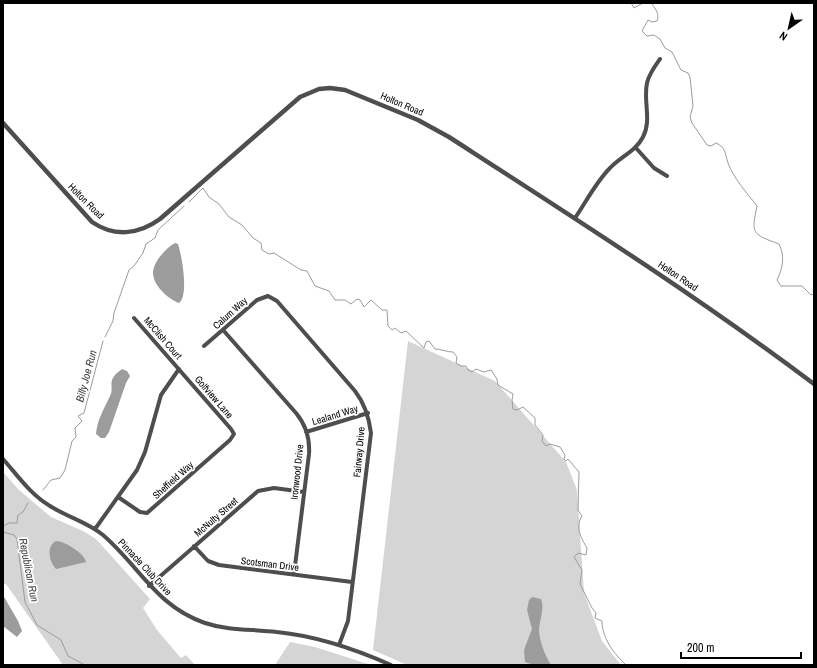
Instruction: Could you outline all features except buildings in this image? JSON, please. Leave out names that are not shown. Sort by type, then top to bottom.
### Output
[{"type":"street","points":[[575,218],[605,173],[618,160],[636,148],[643,138],[647,126],[648,81],[660,59]]},
{"type":"street","name":"Holton Road","points":[[3,123],[84,215],[97,225],[114,232],[133,232],[155,223],[300,97],[319,89],[330,88],[354,93],[437,129],[575,218],[728,321],[814,384]]},
{"type":"street","points":[[636,148],[654,168],[667,176]]},
{"type":"street","name":"Calum Way","points":[[204,346],[257,300],[268,296]]},
{"type":"street","name":"Fairway Drive","points":[[268,296],[277,301],[355,391],[368,413],[371,433],[348,621],[339,645]]},
{"type":"street","name":"McClish Court","points":[[134,318],[179,369]]},
{"type":"street","name":"Ironwood Drive","points":[[223,330],[296,413],[306,432],[309,450],[294,574]]},
{"type":"street","points":[[95,529],[131,480],[146,452],[161,395],[179,369]]},
{"type":"street","name":"Golfview Lane","points":[[179,369],[231,429],[233,436]]},
{"type":"street","name":"Lealand Way","points":[[306,432],[368,413]]},
{"type":"street","name":"Sheffield Way","points":[[118,497],[140,512],[147,513],[233,436]]},
{"type":"street","name":"Pinnacle Club Drive","points":[[3,459],[42,501],[56,510],[95,529],[113,545],[149,586],[173,607],[206,623],[227,628],[289,634],[339,645],[391,665]]},
{"type":"street","name":"McNulty Street","points":[[149,586],[260,490],[274,488],[304,492]]},
{"type":"street","name":"Scotsman Drive","points":[[194,546],[206,559],[214,564],[352,582]]},
{"type":"shaded area","points":[[175,243],[178,244],[180,250],[184,275],[184,293],[179,303],[170,298],[158,287],[153,273],[155,264],[168,248]]},
{"type":"shaded area","points":[[408,341],[495,381],[566,462],[577,490],[584,593],[602,641],[621,665],[407,665],[373,650]]},
{"type":"shaded area","points":[[122,369],[127,371],[130,376],[126,383],[109,432],[105,438],[101,438],[96,434],[98,424],[110,396],[112,380]]},
{"type":"shaded area","points":[[3,472],[19,490],[51,517],[83,531],[96,539],[150,599],[143,608],[157,630],[181,658],[186,655],[195,665],[63,665],[6,584],[3,584]]},
{"type":"shaded area","points":[[56,541],[74,548],[82,555],[86,562],[56,569],[50,558],[50,550],[53,543]]},
{"type":"shaded area","points":[[3,595],[22,631],[17,637],[3,626]]},
{"type":"shaded area","points":[[532,597],[541,599],[542,615],[539,631],[543,649],[551,665],[534,665],[525,662],[524,650],[532,629],[527,610],[529,600]]},
{"type":"shaded area","points":[[290,642],[315,647],[371,665],[275,665]]},
{"type":"waterway","points":[[631,3],[634,8],[643,3]]},
{"type":"waterway","points":[[651,3],[658,18],[657,21],[652,22],[648,20],[642,31],[647,36],[654,35],[660,39],[665,48],[672,52],[681,70],[688,73],[690,77],[693,106],[690,117],[692,123],[707,145],[711,146],[716,143],[722,147],[734,175],[757,206],[754,222],[756,232],[763,238],[779,244],[781,248],[783,258],[781,271],[777,280],[781,286],[802,286],[811,295],[814,294]]},
{"type":"waterway","name":"Billy Joe Run","points":[[189,202],[203,188],[209,197],[219,204],[229,217],[242,225],[253,238],[261,243],[262,250],[269,254],[274,253],[301,270],[307,271],[315,286],[329,291],[335,300],[345,300],[351,304],[357,299],[360,300],[364,307],[371,300],[382,310],[387,310],[388,326],[392,330],[395,328],[401,333],[406,331],[424,348],[426,342],[429,341],[435,349],[453,352],[457,357],[456,363],[461,366],[466,366],[468,370],[472,372],[476,369],[484,372],[491,370],[497,379],[498,385],[513,394],[513,409],[517,410],[523,407],[535,418],[535,425],[543,435],[542,441],[546,446],[550,444],[560,447],[565,455],[564,459],[566,461],[568,459],[579,472],[578,510],[582,516],[579,528],[587,548],[586,555],[578,553],[574,557],[582,570],[580,584],[596,613],[595,618],[602,621],[606,639],[617,656],[626,665]]},
{"type":"waterway","name":"Billy Joe Run","points":[[105,337],[113,321],[114,313],[129,270],[134,266],[143,253],[146,244],[155,238],[158,230],[184,206]]},
{"type":"waterway","name":"Billy Joe Run","points":[[43,490],[51,480],[60,478],[65,470],[72,441],[76,437],[75,428],[82,421],[78,416],[84,413],[103,341]]},
{"type":"waterway","name":"Billy Joe Run","points":[[3,526],[9,523],[17,523],[18,515],[23,512],[28,503]]},
{"type":"waterway","name":"Republican Run","points":[[3,532],[14,535],[17,539],[25,602],[37,625],[61,640],[68,656],[85,665]]}]
